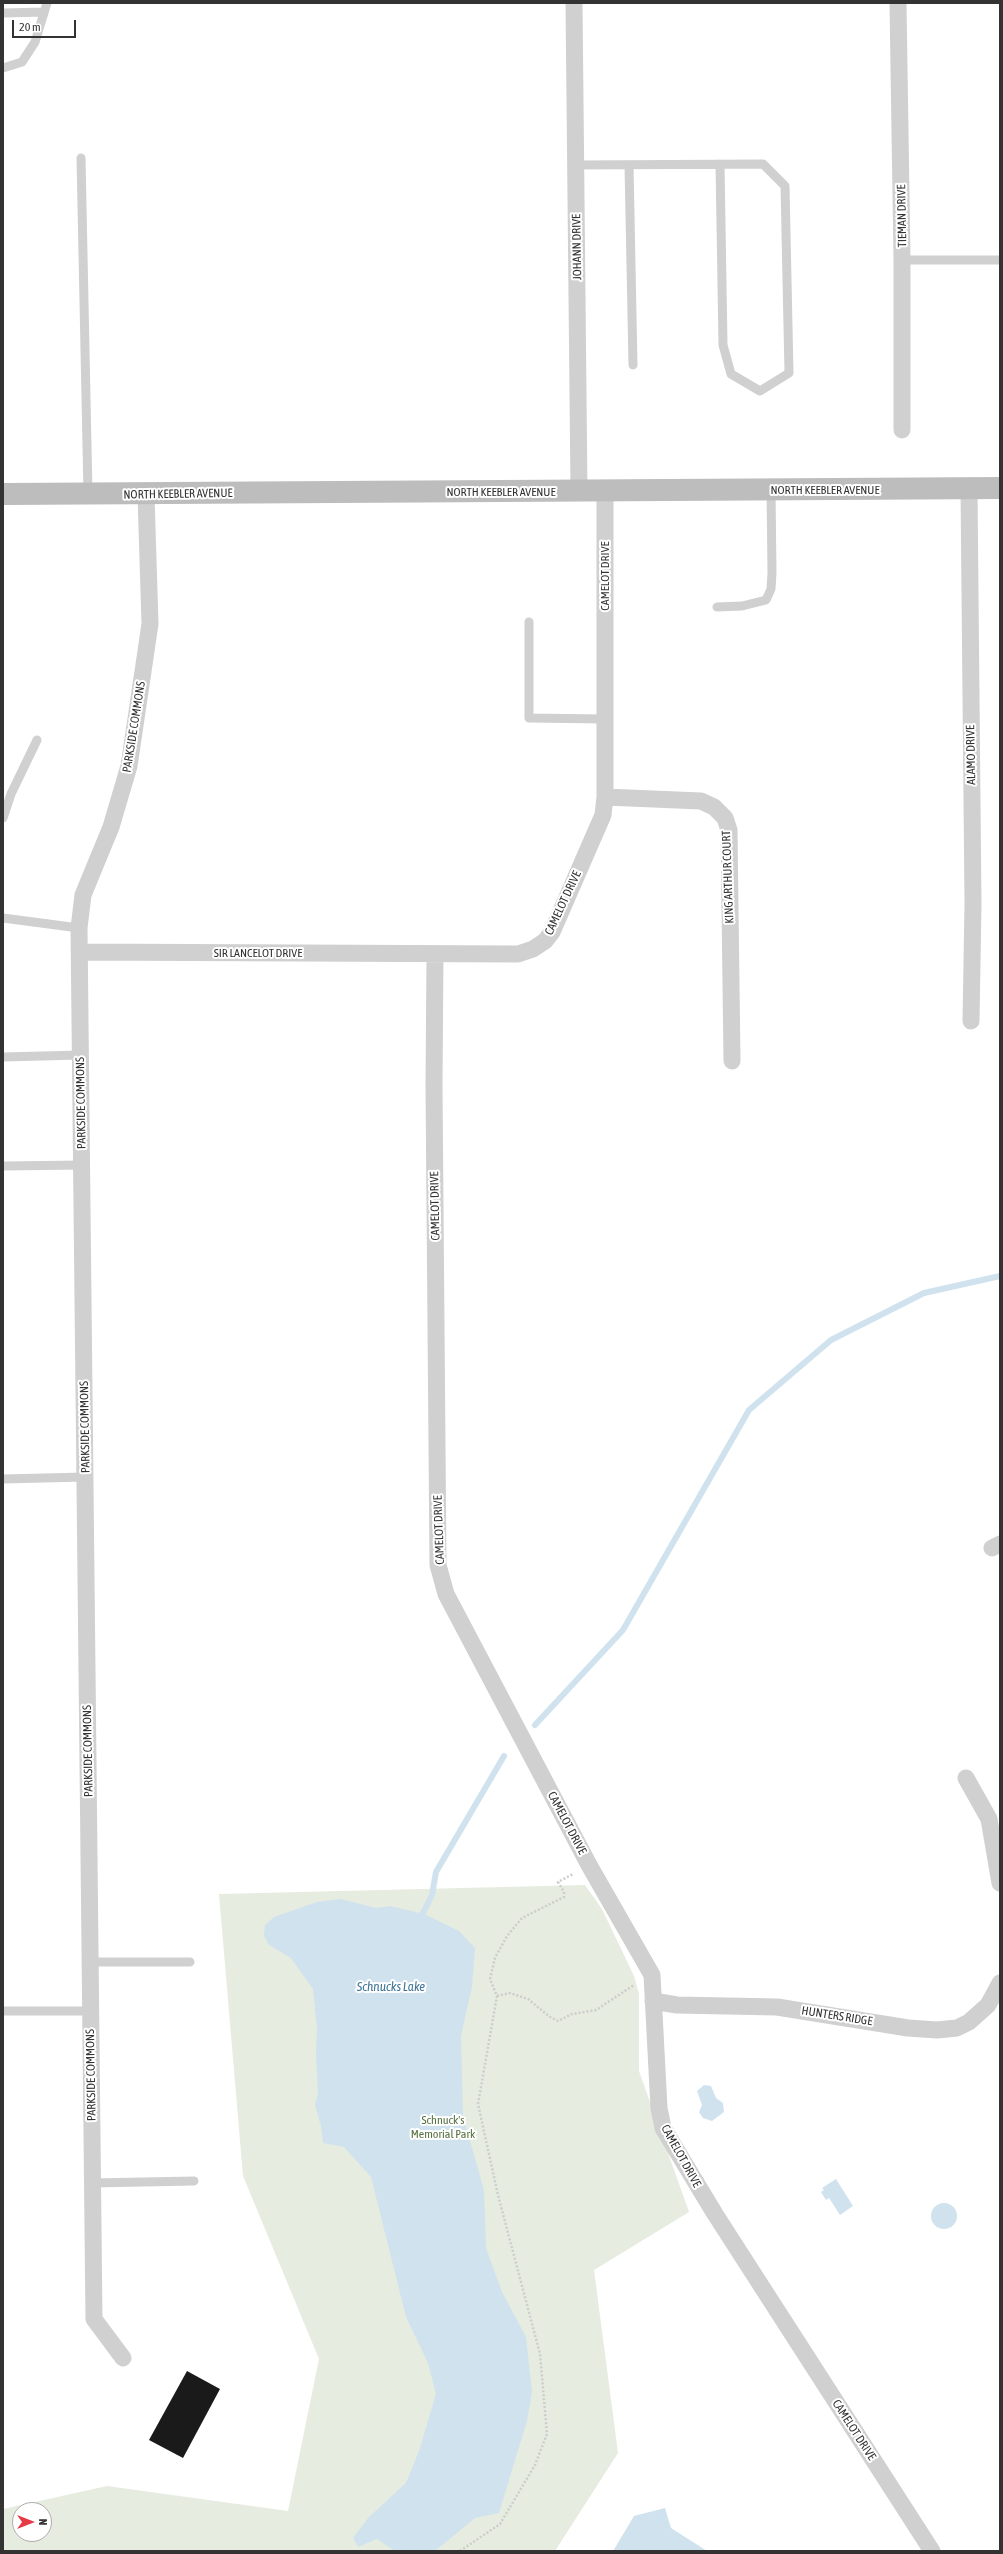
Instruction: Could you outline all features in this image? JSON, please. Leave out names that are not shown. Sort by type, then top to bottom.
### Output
[{"type":"street","name":"JOHANN DRIVE","points":[[574,3],[579,492]]},
{"type":"street","name":"TIEMAN DRIVE","points":[[898,3],[902,260],[902,430]]},
{"type":"street","name":"ALAMO DRIVE","points":[[969,488],[973,904],[971,1021]]},
{"type":"street","name":"NORTH KEEBLER AVENUE","points":[[3,494],[146,495],[1000,488]]},
{"type":"street","name":"CAMELOT DRIVE","points":[[605,492],[605,796],[603,815],[552,932],[545,941],[533,949],[518,954],[435,954],[434,1086],[438,1565],[446,1594],[589,1865],[652,1975],[659,2108],[663,2128],[715,2214],[932,2551]]},
{"type":"street","name":"PARKSIDE COMMONS","points":[[123,2358],[94,2319],[79,928],[83,895],[111,827],[129,766],[150,624],[146,495]]},
{"type":"street","name":"KING ARTHUR COURT","points":[[605,796],[701,801],[714,806],[725,818],[729,830],[732,1061]]},
{"type":"street","name":"SIR LANCELOT DRIVE","points":[[80,952],[435,954]]},
{"type":"street","points":[[966,1778],[989,1819],[1000,1884]]},
{"type":"street","name":"HUNTERS RIDGE","points":[[653,2001],[677,2006],[777,2007],[908,2028],[937,2030],[957,2028],[969,2022],[988,2005],[1000,1983]]},
{"type":"lane","points":[[3,12],[45,8],[35,42],[22,62],[3,68]]},
{"type":"lane","points":[[81,158],[88,494]]},
{"type":"lane","points":[[576,165],[629,165],[720,164],[763,164],[785,186],[789,373],[760,391],[731,374],[723,345],[720,164]]},
{"type":"lane","points":[[629,165],[633,365]]},
{"type":"lane","points":[[902,260],[1000,260]]},
{"type":"lane","points":[[717,607],[742,606],[766,600],[771,589],[772,573],[771,490]]},
{"type":"lane","points":[[529,622],[529,718],[605,719]]},
{"type":"lane","points":[[3,818],[11,794],[37,740]]},
{"type":"lane","points":[[3,918],[79,928]]},
{"type":"lane","points":[[3,1057],[81,1055]]},
{"type":"lane","points":[[3,1166],[82,1165]]},
{"type":"lane","points":[[3,1479],[85,1477]]},
{"type":"lane","points":[[90,1962],[190,1962]]},
{"type":"lane","points":[[3,2011],[90,2011]]},
{"type":"lane","points":[[92,2183],[194,2182]]},
{"type":"path","points":[[460,2551],[500,2524],[535,2465],[547,2434],[540,2354],[498,2195],[478,2104],[496,1996],[490,1979],[495,1958],[507,1936],[522,1918],[564,1897],[564,1892],[558,1882],[589,1865]]},
{"type":"path","points":[[496,1996],[510,1993],[528,1999],[550,2017],[558,2021],[572,2014],[596,2010],[652,1975]]},
{"type":"green space","name":"Schnuck's Memorial Park","points":[[585,1885],[602,1909],[634,1976],[639,1994],[639,2071],[689,2212],[594,2270],[618,2453],[555,2551],[3,2551],[3,2509],[12,2507],[12,2542],[52,2542],[52,2502],[35,2502],[107,2486],[288,2511],[319,2359],[243,2176],[219,1894]]},
{"type":"water","name":"Schnucks Lake","points":[[341,1899],[376,1908],[390,1906],[424,1914],[459,1931],[475,1948],[472,1987],[461,2036],[463,2116],[484,2190],[486,2248],[502,2292],[526,2337],[532,2392],[527,2421],[499,2513],[475,2518],[435,2551],[395,2551],[377,2539],[358,2547],[353,2538],[369,2517],[406,2483],[419,2451],[436,2394],[428,2363],[406,2317],[371,2177],[344,2147],[323,2143],[321,2126],[315,2105],[318,2094],[316,2054],[317,2029],[313,1989],[291,1958],[269,1945],[264,1936],[265,1925],[274,1917],[317,1902]]},
{"type":"water","points":[[704,2085],[711,2086],[716,2098],[723,2103],[724,2112],[712,2121],[703,2118],[699,2112],[702,2105],[697,2091]]},
{"type":"water","points":[[836,2179],[853,2206],[840,2215],[829,2198],[826,2200],[821,2192],[824,2190],[822,2188]]},
{"type":"water","points":[[944,2203],[954,2206],[957,2216],[954,2226],[944,2229],[934,2226],[931,2216],[934,2206]]},
{"type":"water","points":[[665,2508],[671,2528],[707,2551],[613,2551],[634,2516]]},
{"type":"building","points":[[187,2371],[220,2389],[183,2458],[149,2440]]},
{"type":"waterway","points":[[535,1725],[623,1630],[749,1410],[831,1340],[924,1293],[1000,1276]]},
{"type":"waterway","points":[[419,1921],[432,1895],[436,1872],[504,1756]]}]
